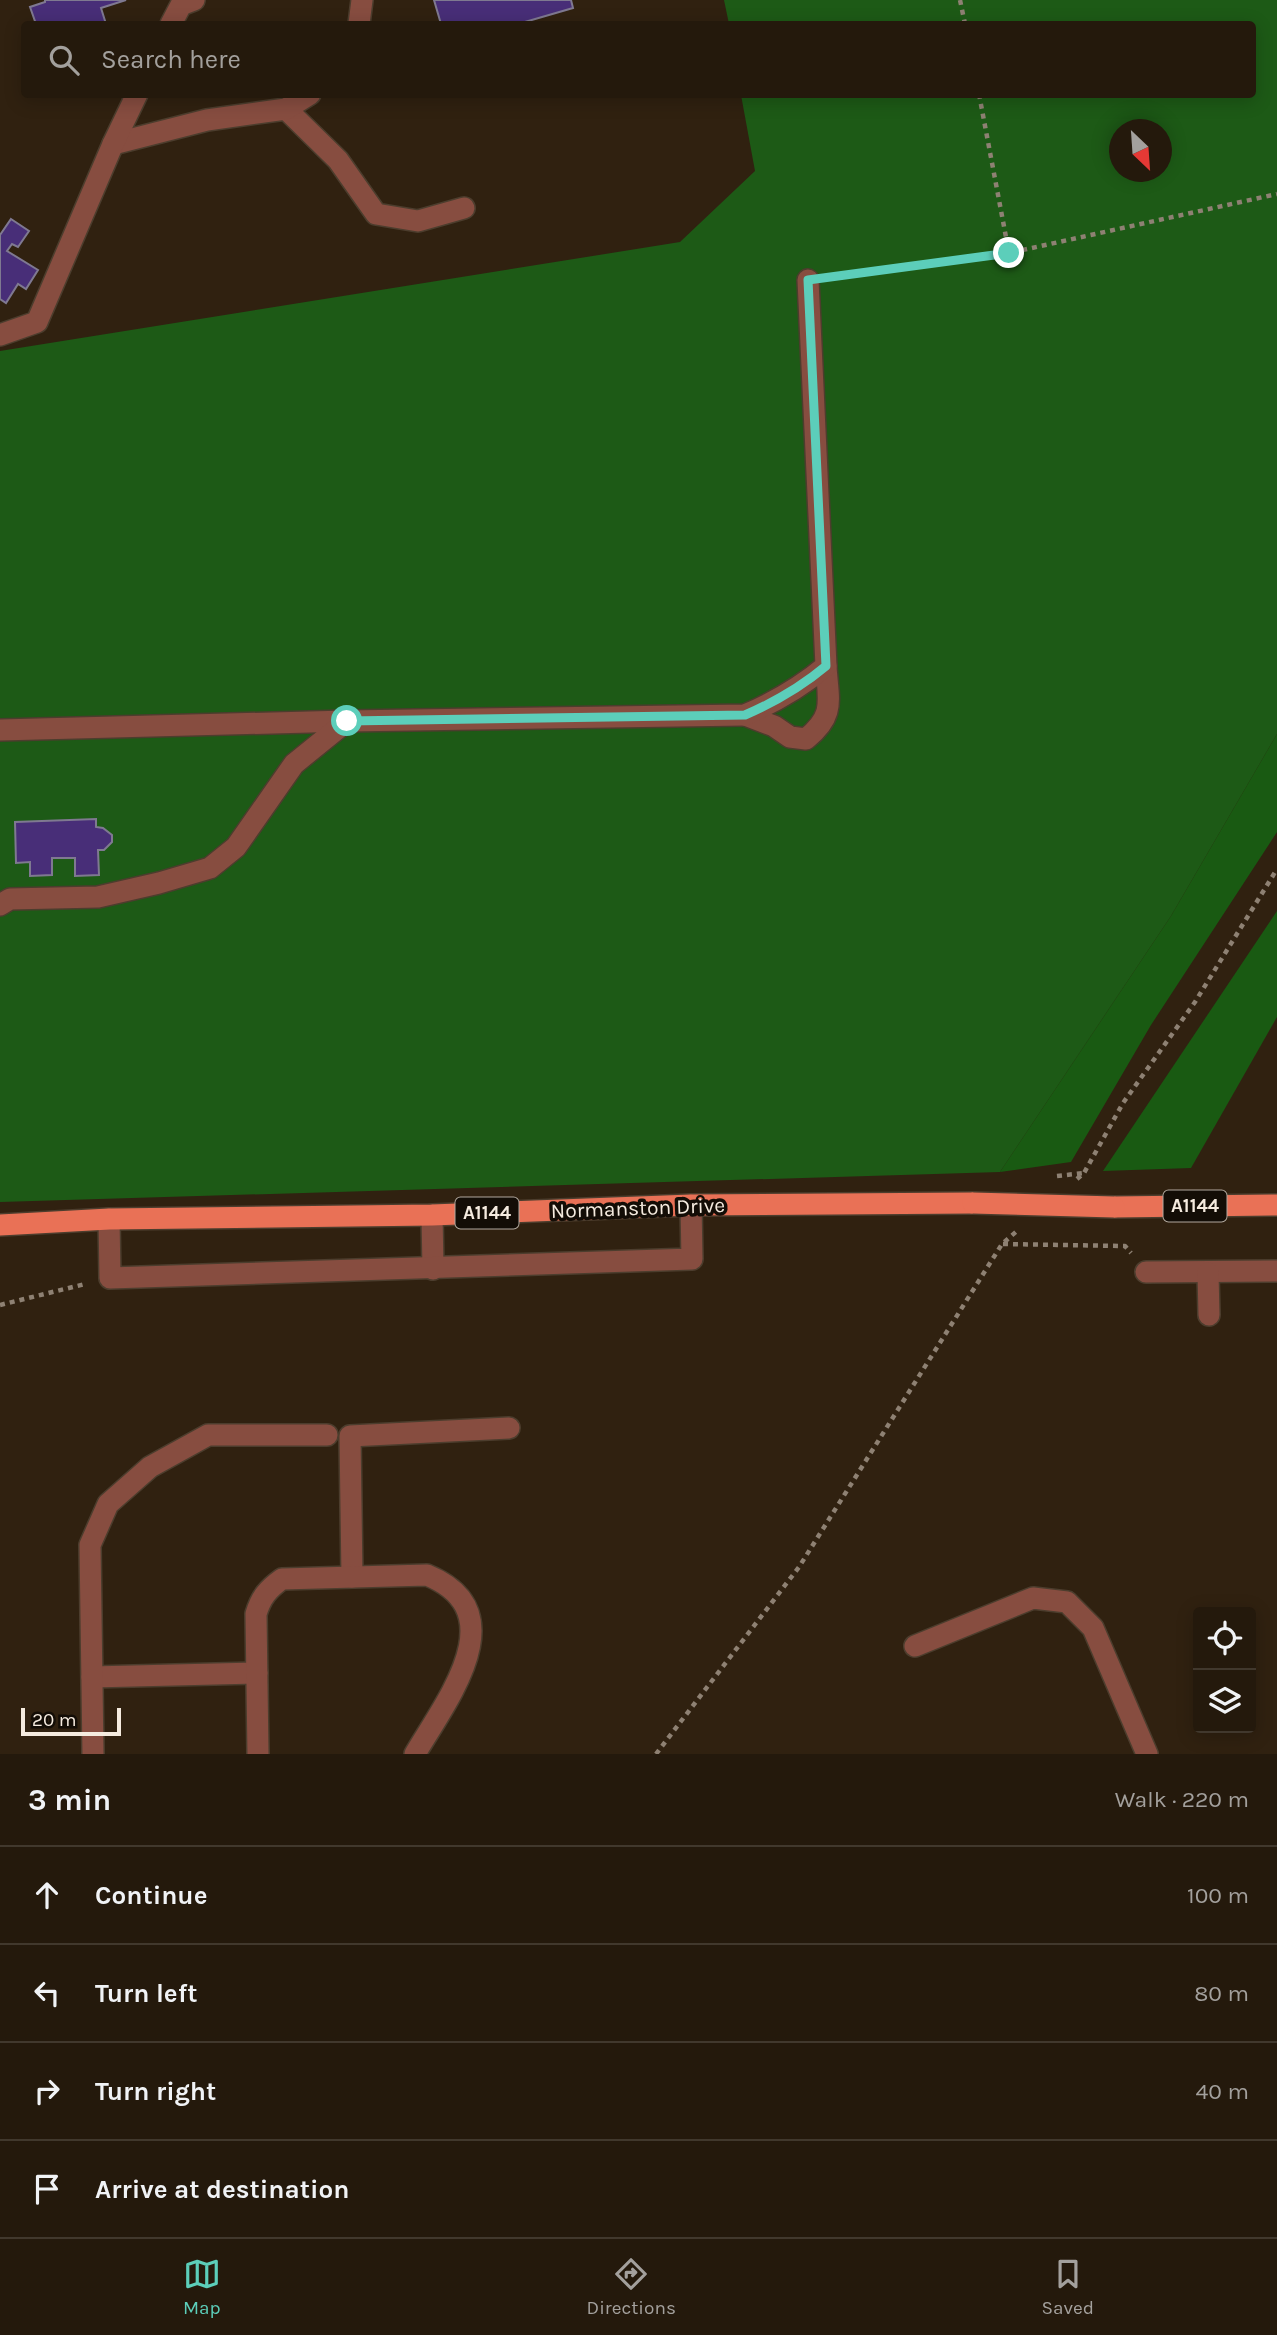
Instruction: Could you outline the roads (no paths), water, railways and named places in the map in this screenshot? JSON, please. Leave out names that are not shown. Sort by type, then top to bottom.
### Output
[{"type":"main road","name":"Normanston Drive","points":[[0,1225],[108,1219],[432,1215],[691,1205],[1277,1205]]},
{"type":"street","points":[[173,21],[181,5],[194,0]]},
{"type":"street","points":[[359,21],[362,0]]},
{"type":"street","points":[[0,335],[37,322],[135,98]]},
{"type":"street","points":[[113,144],[207,120],[286,109],[304,98]]},
{"type":"street","points":[[286,109],[338,160],[376,214],[418,222],[464,208]]},
{"type":"street","points":[[0,730],[745,715],[774,726],[790,737],[806,739],[821,727],[829,708],[808,280]]},
{"type":"street","points":[[745,715],[774,702],[826,666]]},
{"type":"street","points":[[0,905],[10,899],[98,897],[209,868],[236,847],[294,764],[347,721]]},
{"type":"street","points":[[108,1219],[110,1278],[692,1259],[691,1205]]},
{"type":"street","points":[[432,1215],[433,1269]]},
{"type":"street","points":[[1146,1272],[1277,1271]]},
{"type":"street","points":[[1208,1273],[1209,1315]]},
{"type":"street","points":[[352,1577],[350,1436],[509,1428]]},
{"type":"street","points":[[93,1754],[90,1545],[108,1504],[150,1467],[208,1435],[327,1435]]},
{"type":"street","points":[[258,1754],[256,1614],[260,1599],[268,1590],[282,1578],[427,1575],[443,1582],[459,1595],[473,1630],[461,1674],[415,1754]]},
{"type":"street","points":[[915,1646],[1033,1598],[1067,1602],[1093,1628],[1147,1754]]},
{"type":"street","points":[[92,1677],[257,1673]]}]
